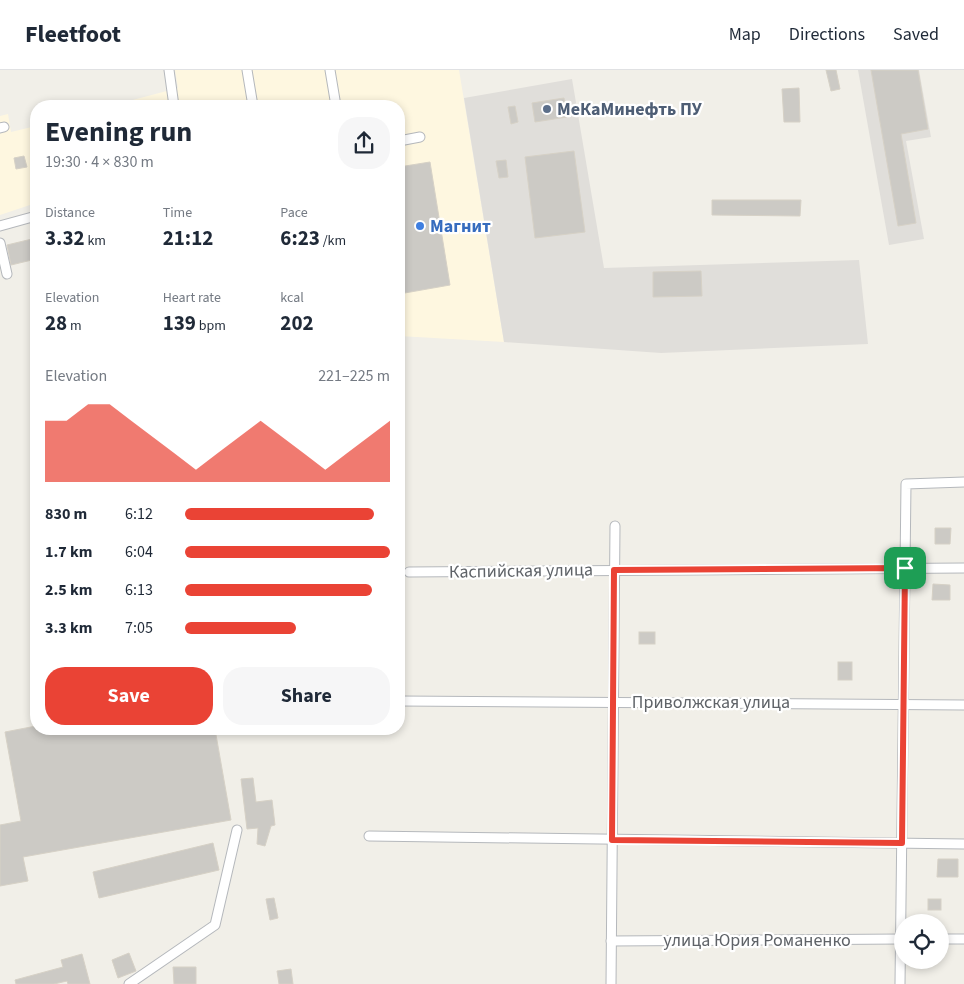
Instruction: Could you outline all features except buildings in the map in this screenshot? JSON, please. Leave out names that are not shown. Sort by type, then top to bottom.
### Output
[{"type":"street","points":[[169,70],[173,100]]},
{"type":"street","points":[[247,70],[252,100]]},
{"type":"street","points":[[330,70],[335,100]]},
{"type":"street","points":[[405,140],[420,137]]},
{"type":"street","points":[[0,226],[30,218]]},
{"type":"street","points":[[0,243],[8,274]]},
{"type":"street","points":[[902,914],[906,484],[964,482]]},
{"type":"street","points":[[611,984],[615,526]]},
{"type":"street","name":"Каспийская улица","points":[[408,572],[964,568]]},
{"type":"street","name":"Приволжская улица","points":[[405,701],[904,703],[964,705]]},
{"type":"street","points":[[129,984],[214,925],[237,830]]},
{"type":"street","points":[[369,836],[964,844]]},
{"type":"street","name":"улица Юрия Романенко","points":[[611,941],[894,939]]},
{"type":"street","points":[[949,939],[964,939]]},
{"type":"street","points":[[900,984],[901,969]]},
{"type":"shaded area","points":[[175,70],[459,70],[504,342],[405,336],[405,100],[133,100],[178,88]]},
{"type":"shaded area","points":[[858,70],[919,70],[931,137],[906,141],[924,239],[889,245]]},
{"type":"shaded area","points":[[572,79],[604,268],[859,260],[868,344],[661,353],[504,342],[464,98]]},
{"type":"shaded area","points":[[8,114],[11,132],[30,127],[30,205],[0,215],[0,116]]},
{"type":"place","name":"МеКаМинефть ПУ","points":[[547,109]]},
{"type":"place","name":"Магнит","points":[[420,226]]},
{"type":"route","points":[[905,568],[902,843],[612,840],[614,570],[905,568]]}]
